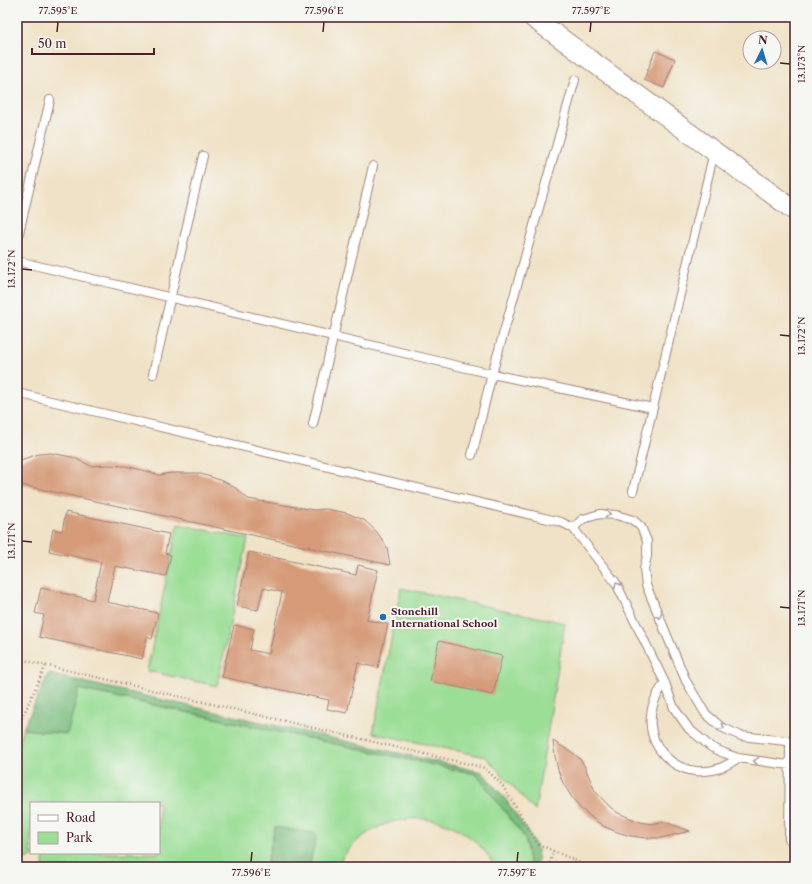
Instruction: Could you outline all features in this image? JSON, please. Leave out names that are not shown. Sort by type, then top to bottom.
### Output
[{"type":"street","points":[[532,17],[795,211]]},
{"type":"lane","points":[[472,455],[492,374],[575,80]]},
{"type":"lane","points":[[17,241],[50,100]]},
{"type":"lane","points":[[633,491],[714,151]]},
{"type":"lane","points":[[153,374],[203,156]]},
{"type":"lane","points":[[312,424],[373,166]]},
{"type":"lane","points":[[17,261],[492,374],[653,408]]},
{"type":"lane","points":[[17,393],[562,522],[573,528],[616,583],[665,683],[674,708],[689,729],[711,747],[738,758],[793,765]]},
{"type":"lane","points":[[573,528],[583,519],[600,514],[616,515],[633,520],[641,528],[647,541],[647,556],[644,569],[646,585],[686,681],[705,713],[720,727],[740,736],[793,742],[789,839]]},
{"type":"lane","points":[[665,683],[658,692],[650,712],[652,735],[663,754],[680,766],[700,772],[720,768],[730,764],[738,758]]},
{"type":"path","points":[[19,659],[484,768],[502,786],[538,844],[590,867]]},
{"type":"path","points":[[17,729],[46,665]]},
{"type":"path","points":[[549,867],[553,851]]},
{"type":"green space","points":[[178,524],[248,539],[217,686],[147,671]]},
{"type":"green space","points":[[401,588],[565,623],[535,811],[486,757],[373,733]]},
{"type":"green space","points":[[48,674],[482,772],[506,800],[538,850],[537,867],[530,867],[525,838],[476,774],[79,689],[67,734],[23,729]]},
{"type":"green space","points":[[78,689],[476,774],[525,838],[530,867],[494,867],[483,849],[467,835],[450,825],[432,820],[413,819],[395,821],[377,828],[361,838],[348,851],[337,867],[309,867],[317,835],[275,827],[266,867],[43,867],[44,854],[160,854],[160,802],[30,802],[30,854],[38,854],[22,860],[17,855],[17,746],[23,729],[66,734]]},
{"type":"green space","points":[[275,827],[317,834],[309,867],[266,867]]},
{"type":"building","points":[[655,51],[675,59],[664,88],[644,80]]},
{"type":"building","points":[[51,453],[72,457],[91,466],[125,466],[159,475],[171,473],[197,473],[225,482],[237,489],[248,499],[314,510],[326,509],[347,513],[364,520],[377,532],[387,547],[390,565],[17,484],[17,461],[39,454]]},
{"type":"building","points":[[66,512],[169,534],[165,553],[171,555],[166,576],[115,566],[107,602],[158,613],[152,639],[147,637],[142,659],[39,637],[44,615],[35,613],[41,588],[93,600],[101,562],[49,551],[53,529],[62,531]]},
{"type":"building","points":[[249,552],[356,575],[358,565],[378,570],[367,620],[388,624],[378,668],[358,663],[347,713],[327,709],[329,700],[222,677],[234,625],[254,629],[250,650],[269,654],[282,592],[263,588],[258,610],[237,606]]},
{"type":"building","points":[[439,641],[502,656],[493,695],[430,681]]},
{"type":"building","points":[[553,741],[579,758],[584,765],[595,791],[618,813],[640,822],[652,824],[660,822],[668,823],[690,831],[661,838],[646,838],[631,836],[603,826],[580,808],[563,783],[558,770]]},
{"type":"place","name":"Stonehill International School","points":[[383,617]]}]
